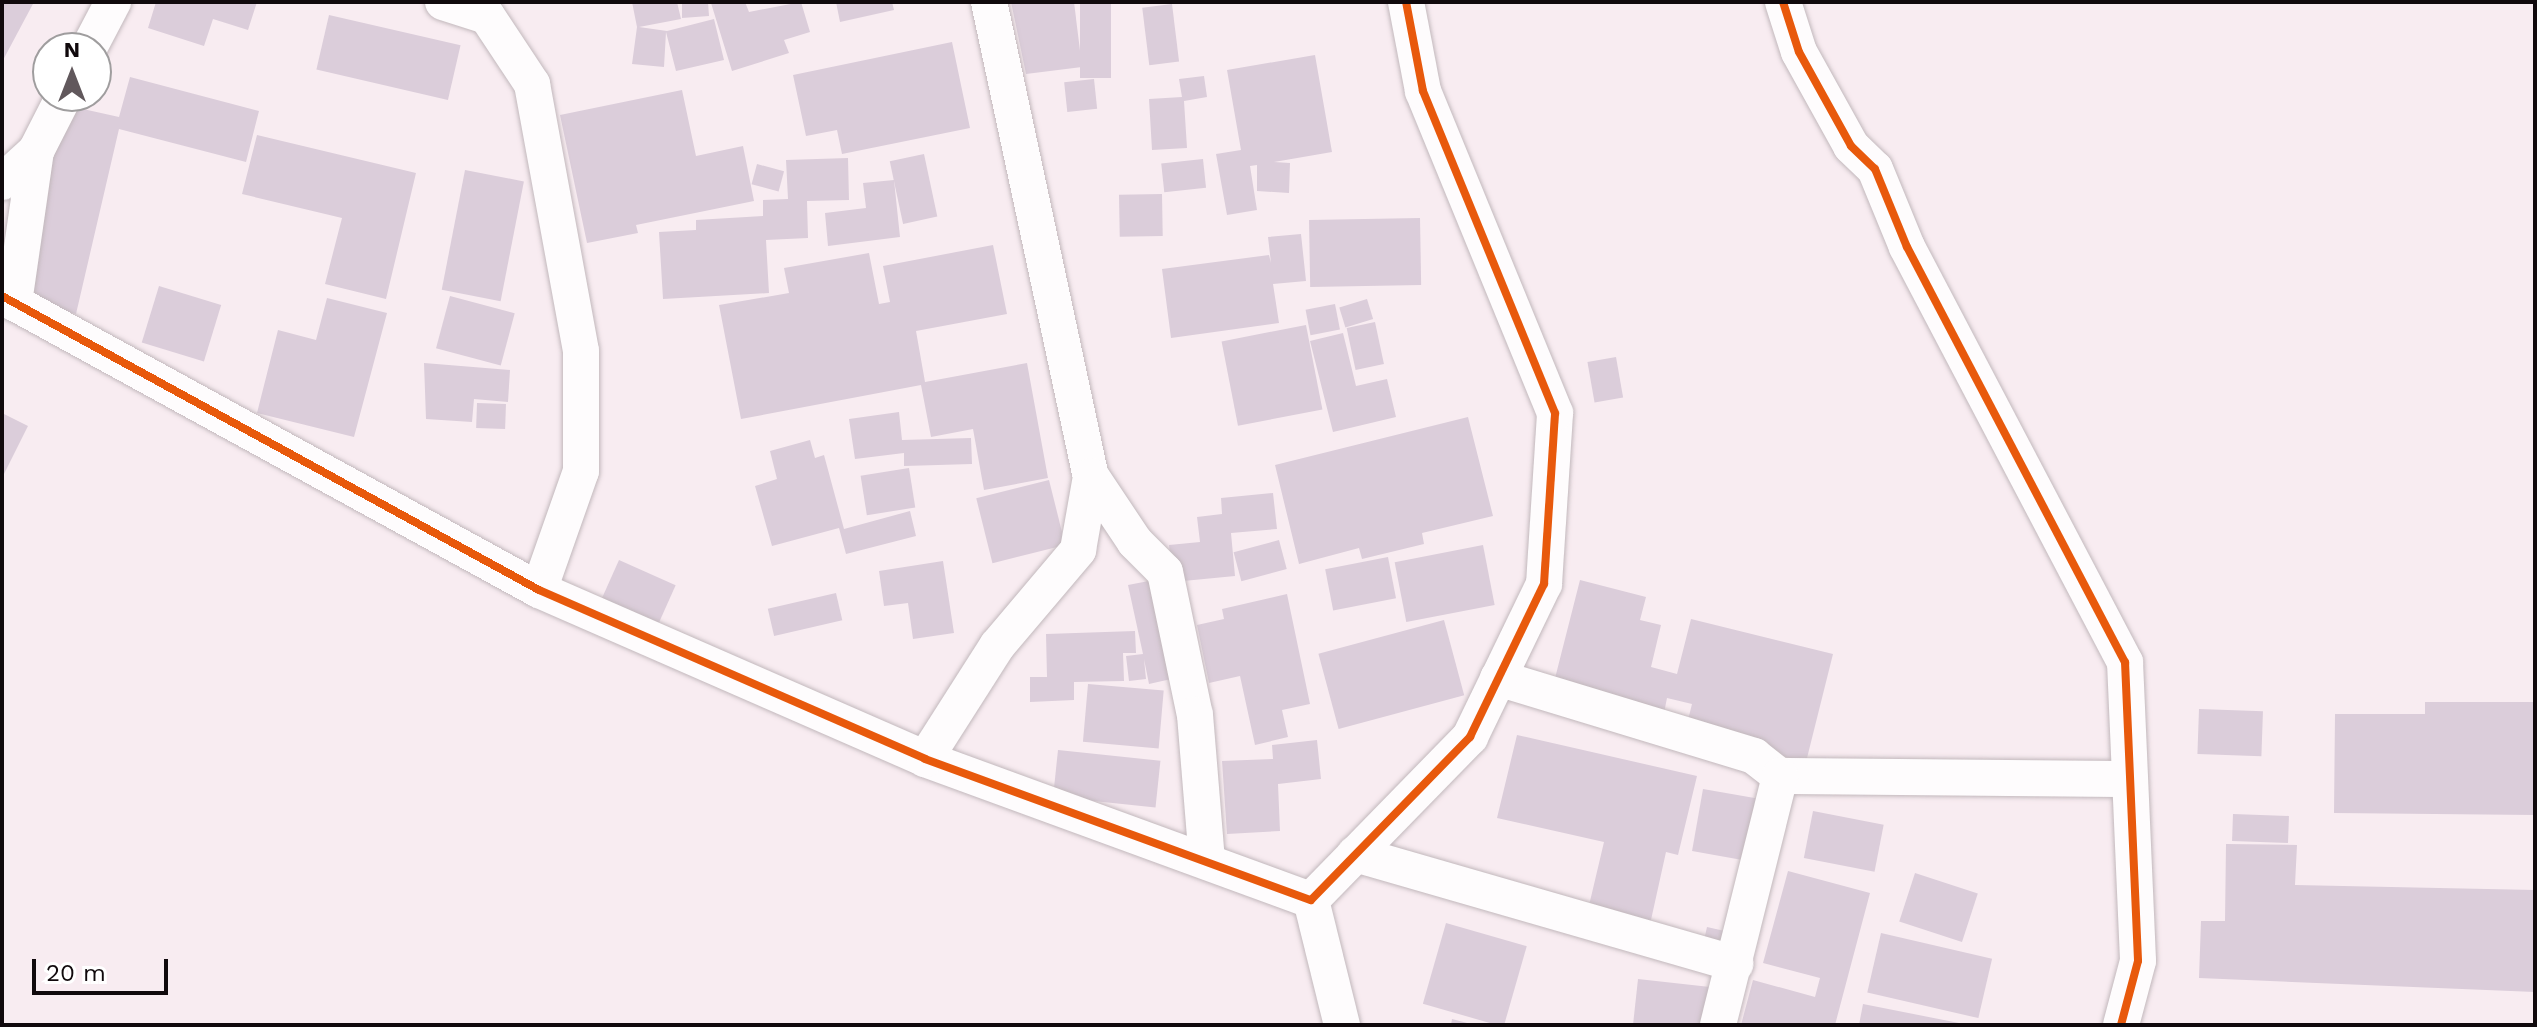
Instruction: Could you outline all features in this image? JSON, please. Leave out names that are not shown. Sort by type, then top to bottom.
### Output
[{"type":"street","points":[[97,32],[113,2]]},
{"type":"street","points":[[443,2],[487,16],[532,84],[581,351],[581,471],[539,590]]},
{"type":"street","points":[[989,2],[1091,476],[1135,542],[1165,572],[1195,715],[1207,862]]},
{"type":"street","points":[[1311,900],[1470,737],[1544,584],[1555,413],[1423,91],[1406,2]]},
{"type":"street","points":[[1783,2],[1799,52],[1851,146],[1875,169],[1907,247],[2125,662],[2138,961],[2121,1025]]},
{"type":"street","points":[[56,112],[36,151],[8,300],[539,590],[925,759],[1311,900]]},
{"type":"street","points":[[2,182],[36,151]]},
{"type":"street","points":[[925,759],[997,646],[1078,550],[1091,476]]},
{"type":"street","points":[[1498,678],[1754,756],[1780,776],[2128,779]]},
{"type":"street","points":[[1718,1025],[1780,776]]},
{"type":"street","points":[[1355,854],[1735,964]]},
{"type":"street","points":[[1311,900],[1342,1025]]},
{"type":"building","points":[[2,2],[34,2],[2,62]]},
{"type":"building","points":[[156,2],[257,2],[248,30],[213,19],[204,46],[148,28]]},
{"type":"building","points":[[632,2],[677,2],[681,19],[639,27],[667,31],[714,19],[724,60],[676,71],[666,32],[664,67],[632,64],[637,27]]},
{"type":"building","points":[[682,2],[708,2],[709,16],[682,18]]},
{"type":"building","points":[[745,2],[749,12],[801,2],[810,32],[784,40],[789,53],[732,71],[711,3]]},
{"type":"building","points":[[836,2],[892,2],[894,10],[840,22]]},
{"type":"building","points":[[1011,2],[1074,2],[1082,67],[1026,74]]},
{"type":"building","points":[[1080,2],[1111,2],[1111,78],[1080,78]]},
{"type":"building","points":[[1172,4],[1179,62],[1149,65],[1142,8]]},
{"type":"building","points":[[329,15],[461,45],[448,100],[316,70]]},
{"type":"building","points":[[952,42],[970,128],[842,154],[837,130],[806,136],[793,75]]},
{"type":"building","points":[[1315,55],[1332,152],[1274,162],[1290,163],[1289,193],[1257,191],[1257,165],[1250,166],[1257,210],[1227,215],[1216,154],[1241,150],[1227,70]]},
{"type":"building","points":[[1204,76],[1207,97],[1184,101],[1187,148],[1152,150],[1149,99],[1182,97],[1179,79]]},
{"type":"building","points":[[130,77],[259,111],[246,162],[119,129],[76,314],[19,301],[63,112],[96,112],[119,117]]},
{"type":"building","points":[[1094,79],[1097,109],[1067,112],[1064,82]]},
{"type":"building","points":[[682,90],[696,156],[743,146],[754,201],[636,225],[638,233],[587,243],[560,115]]},
{"type":"building","points":[[257,135],[416,173],[386,299],[325,284],[342,218],[242,194]]},
{"type":"building","points":[[924,154],[937,217],[903,224],[890,161]]},
{"type":"building","points":[[848,158],[849,200],[807,201],[808,238],[766,240],[769,293],[663,299],[659,232],[696,230],[696,220],[763,216],[763,200],[788,199],[786,160]]},
{"type":"building","points":[[1203,159],[1206,188],[1164,192],[1161,163]]},
{"type":"building","points":[[757,164],[784,171],[779,192],[752,184]]},
{"type":"building","points":[[465,170],[524,181],[501,301],[442,290]]},
{"type":"building","points":[[894,180],[900,237],[828,246],[825,213],[866,208],[863,183]]},
{"type":"building","points":[[1162,194],[1163,236],[1120,237],[1119,195]]},
{"type":"building","points":[[1420,218],[1421,285],[1310,287],[1309,220]]},
{"type":"building","points":[[1301,234],[1306,281],[1273,284],[1279,323],[1171,338],[1162,269],[1269,255],[1271,263],[1268,237]]},
{"type":"building","points":[[993,245],[1007,314],[916,331],[925,382],[1027,363],[1048,478],[984,490],[973,429],[931,437],[921,385],[741,419],[719,305],[789,293],[784,268],[869,253],[879,304],[890,302],[883,266]]},
{"type":"building","points":[[159,286],[221,305],[204,361],[142,342]]},
{"type":"building","points":[[450,296],[515,313],[501,366],[436,348]]},
{"type":"building","points":[[327,298],[387,313],[354,437],[257,413],[278,330],[316,340]]},
{"type":"building","points":[[1367,299],[1373,319],[1345,328],[1339,307]]},
{"type":"building","points":[[1335,304],[1340,330],[1311,335],[1306,310]]},
{"type":"building","points":[[1375,322],[1384,364],[1356,370],[1347,328]]},
{"type":"building","points":[[1306,325],[1322,409],[1238,426],[1222,341]]},
{"type":"building","points":[[1343,333],[1356,386],[1387,379],[1396,417],[1333,432],[1310,341]]},
{"type":"building","points":[[1616,357],[1623,397],[1595,402],[1587,362]]},
{"type":"building","points":[[424,363],[510,370],[508,402],[474,399],[472,422],[426,419]]},
{"type":"building","points":[[477,403],[506,404],[505,429],[476,428]]},
{"type":"building","points":[[899,412],[902,440],[971,438],[972,464],[904,466],[904,453],[855,459],[849,419]]},
{"type":"building","points":[[2,413],[28,426],[2,478]]},
{"type":"building","points":[[1468,417],[1493,516],[1422,533],[1424,544],[1362,559],[1359,548],[1299,564],[1275,465]]},
{"type":"building","points":[[810,440],[815,458],[824,455],[844,529],[910,511],[916,536],[846,554],[839,528],[772,546],[755,486],[777,479],[770,451]]},
{"type":"building","points":[[909,468],[915,508],[867,515],[861,476]]},
{"type":"building","points":[[1049,480],[1065,545],[992,563],[976,498]]},
{"type":"building","points":[[1273,493],[1277,529],[1231,533],[1235,576],[1173,582],[1169,545],[1200,542],[1197,517],[1222,514],[1221,498]]},
{"type":"building","points":[[1279,540],[1287,569],[1241,581],[1234,552]]},
{"type":"building","points":[[1483,545],[1495,605],[1406,622],[1395,562]]},
{"type":"building","points":[[1388,557],[1396,598],[1333,610],[1325,569]]},
{"type":"building","points":[[619,560],[676,585],[657,626],[601,601]]},
{"type":"building","points":[[943,561],[954,633],[913,639],[908,603],[884,606],[879,571]]},
{"type":"building","points":[[1159,579],[1180,677],[1149,684],[1144,659],[1146,679],[1129,681],[1126,656],[1143,654],[1128,585]]},
{"type":"building","points":[[1580,580],[1646,597],[1640,620],[1661,625],[1651,667],[1677,674],[1691,619],[1833,654],[1806,762],[1685,732],[1692,704],[1667,698],[1663,718],[1552,690]]},
{"type":"building","points":[[836,593],[842,620],[774,636],[768,609]]},
{"type":"building","points":[[1287,594],[1310,704],[1282,710],[1288,737],[1255,745],[1240,676],[1209,683],[1197,625],[1224,619],[1222,609]]},
{"type":"building","points":[[1444,620],[1464,695],[1339,729],[1318,654]]},
{"type":"building","points":[[1135,631],[1136,653],[1123,653],[1124,681],[1074,682],[1074,700],[1030,702],[1030,677],[1047,677],[1046,634]]},
{"type":"building","points":[[1088,684],[1164,691],[1159,748],[1083,742]]},
{"type":"building","points":[[2425,702],[2535,702],[2535,815],[2334,813],[2335,714],[2425,714]]},
{"type":"building","points":[[2199,709],[2263,711],[2261,756],[2197,754]]},
{"type":"building","points":[[1517,735],[1697,776],[1678,855],[1666,852],[1649,929],[1587,914],[1604,842],[1497,818]]},
{"type":"building","points":[[1317,740],[1321,779],[1278,784],[1280,831],[1227,834],[1222,761],[1273,759],[1272,745]]},
{"type":"building","points":[[1058,750],[1160,761],[1156,808],[1053,797]]},
{"type":"building","points":[[1703,789],[1763,800],[1752,862],[1692,851]]},
{"type":"building","points":[[1813,811],[1884,825],[1875,872],[1804,858]]},
{"type":"building","points":[[2233,814],[2289,816],[2288,843],[2232,841]]},
{"type":"building","points":[[2226,844],[2297,845],[2295,885],[2535,890],[2535,992],[2199,978],[2201,921],[2225,921]]},
{"type":"building","points":[[1788,871],[1870,893],[1835,1025],[1741,1025],[1753,980],[1815,997],[1820,978],[1763,963]]},
{"type":"building","points":[[1915,873],[1978,893],[1962,942],[1899,922]]},
{"type":"building","points":[[1446,923],[1527,946],[1504,1025],[1423,1004]]},
{"type":"building","points":[[1707,927],[1732,933],[1727,957],[1701,951]]},
{"type":"building","points":[[1881,933],[1992,959],[1978,1018],[1867,992]]},
{"type":"building","points":[[1638,979],[1710,987],[1706,1025],[1633,1025]]},
{"type":"building","points":[[1863,1004],[1964,1024],[1964,1025],[1859,1025]]},
{"type":"building","points":[[1452,1019],[1471,1024],[1471,1025],[1451,1025]]},
{"type":"cycle path","points":[[2,296],[539,590],[925,759],[1311,900],[1470,737],[1544,584],[1555,413],[1423,91],[1406,2]]},
{"type":"cycle path","points":[[1783,2],[1799,52],[1851,146],[1875,169],[1907,247],[2125,662],[2138,961],[2121,1025]]}]
